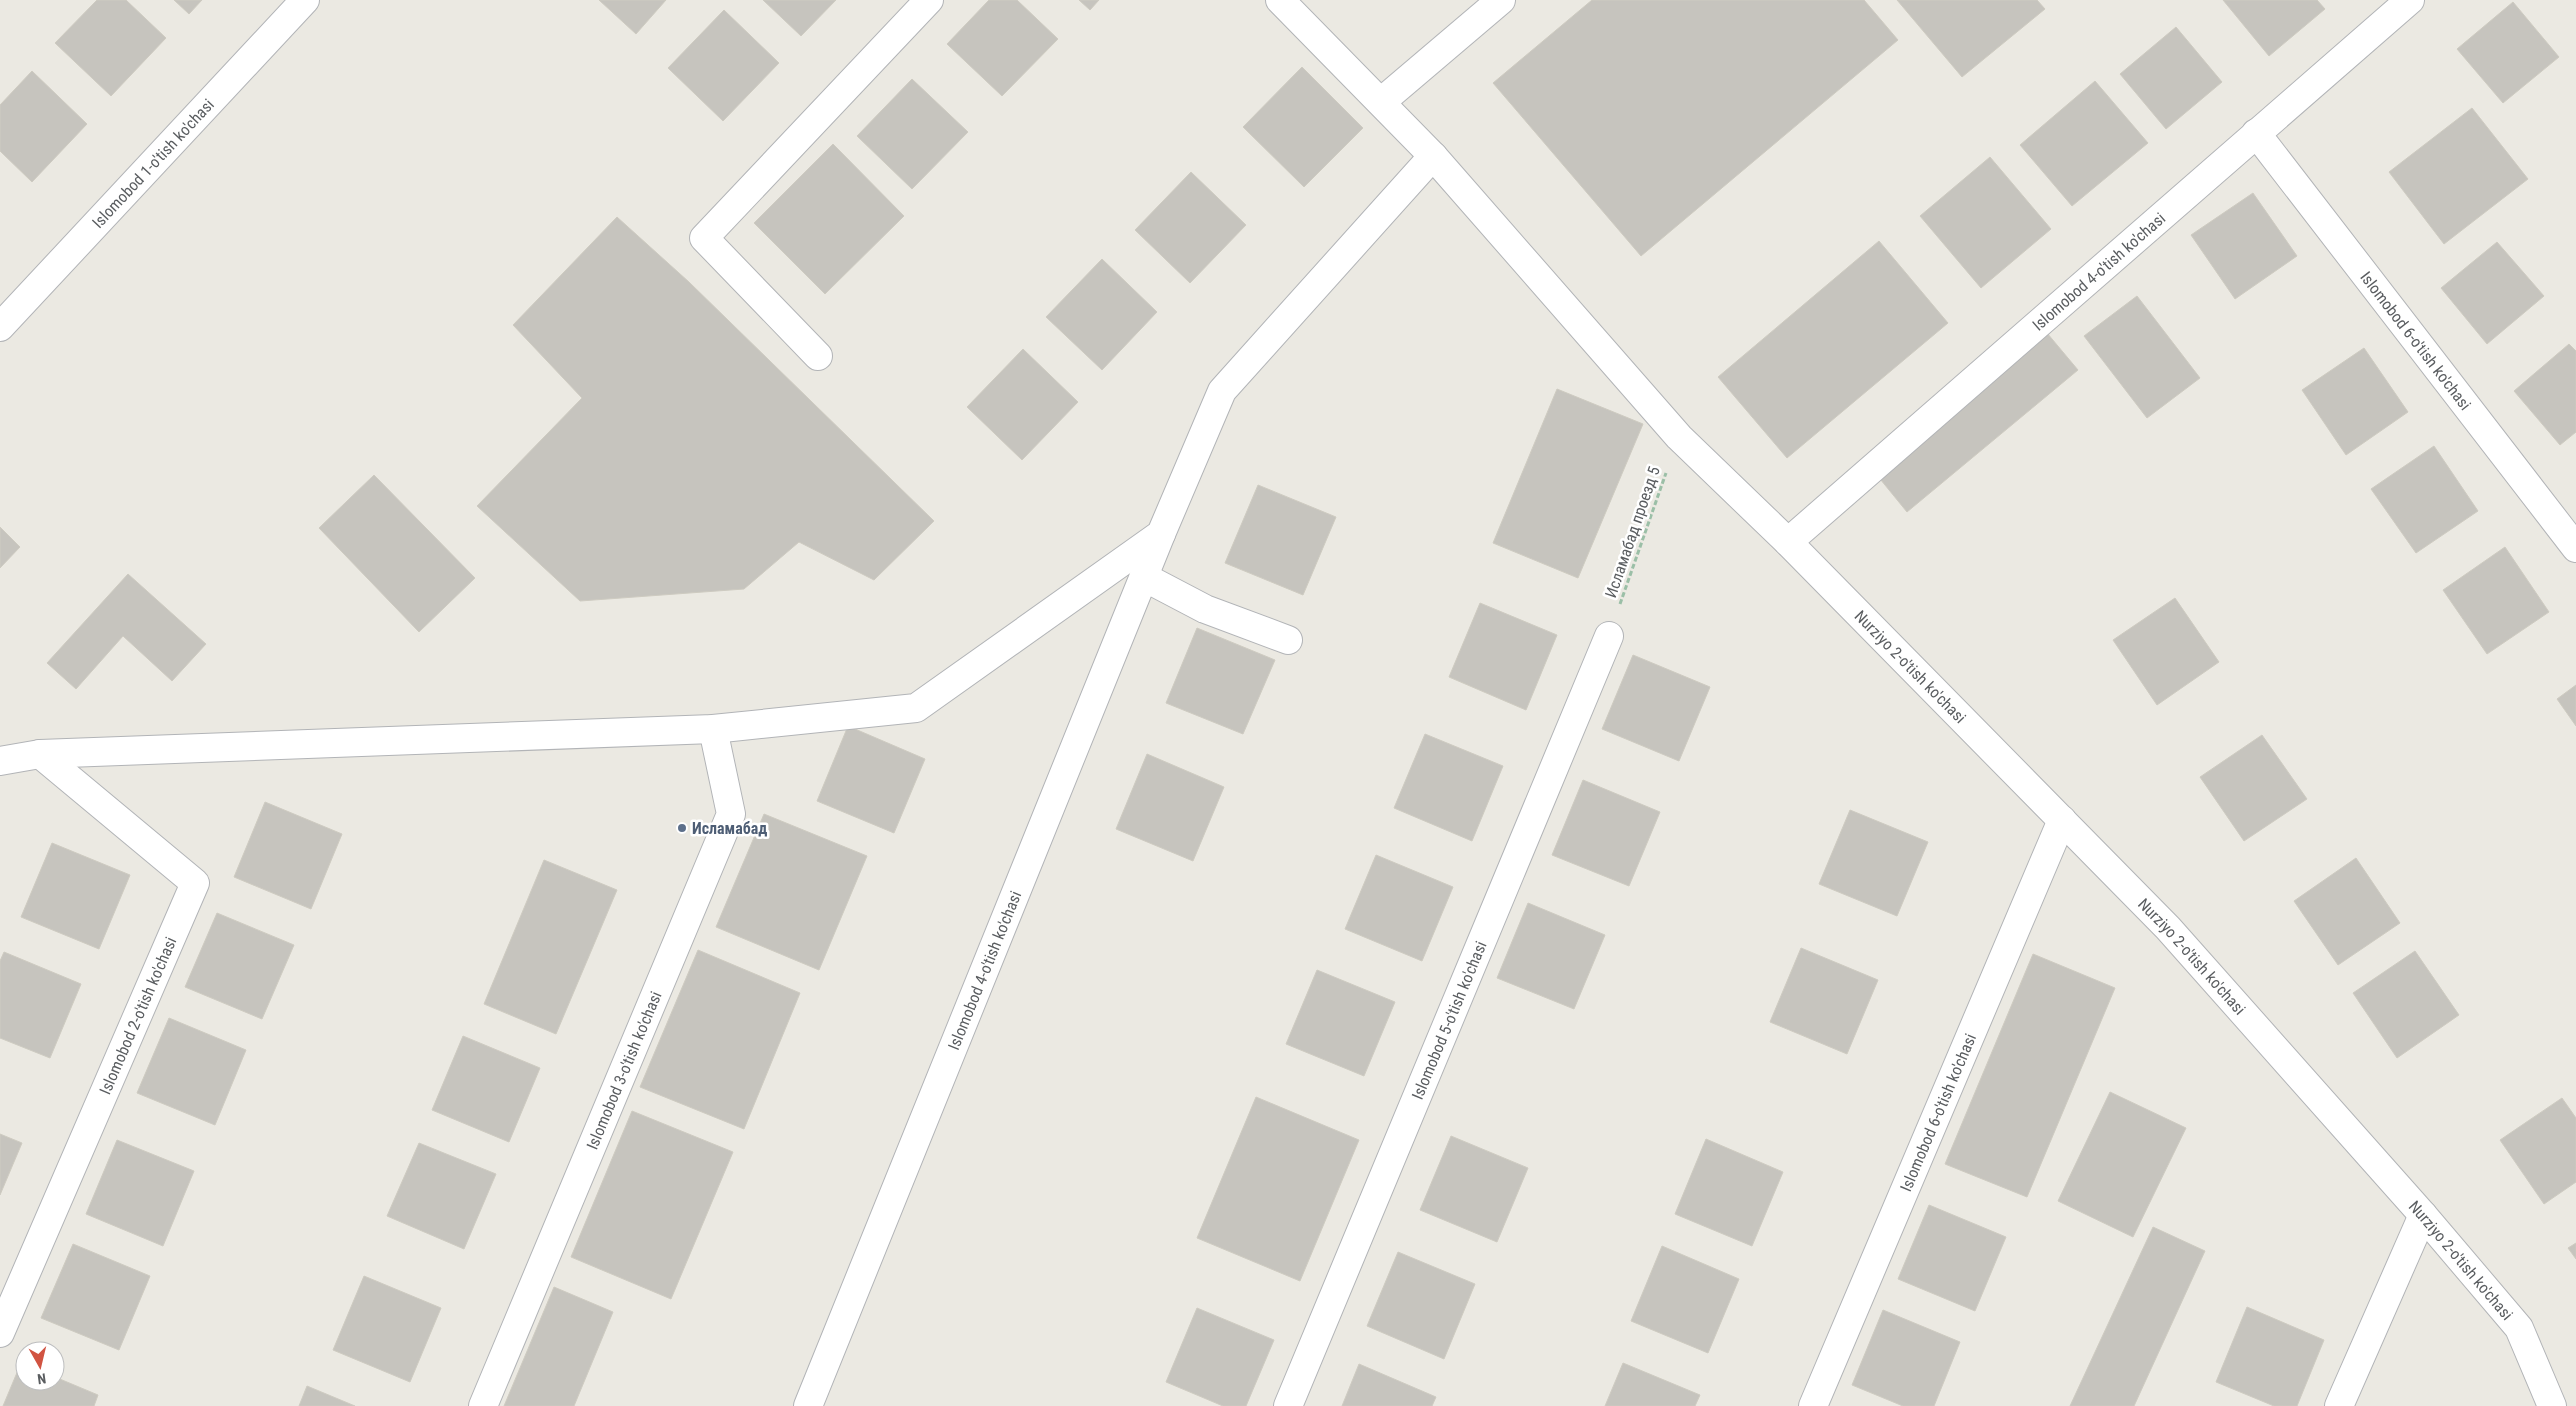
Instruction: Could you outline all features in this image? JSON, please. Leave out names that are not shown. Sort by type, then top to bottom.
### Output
[{"type":"street","name":"Islomobod 1-o'tish ko'chasi","points":[[0,327],[305,0]]},
{"type":"street","points":[[818,356],[704,238],[929,0]]},
{"type":"street","name":"Nurziyo 2-o'tish ko'chasi","points":[[1280,0],[1433,156],[1679,437],[1788,542],[2168,928],[2423,1215],[2519,1328],[2552,1406]]},
{"type":"street","points":[[1381,102],[1501,0]]},
{"type":"street","name":"Islomobod 4-o'tish ko'chasi","points":[[1788,542],[2410,0]]},
{"type":"street","name":"Islomobod 6-o'tish ko'chasi","points":[[2256,133],[2576,548]]},
{"type":"street","name":"Islomobod 4-o'tish ko'chasi","points":[[808,1406],[1161,534],[1222,390],[1433,156]]},
{"type":"street","points":[[0,761],[40,754],[713,729],[916,708],[1161,534]]},
{"type":"street","points":[[1144,577],[1205,609],[1288,640]]},
{"type":"street","name":"Islomobod 5-o'tish ko'chasi","points":[[1288,1406],[1609,636]]},
{"type":"street","name":"Islomobod 3-o'tish ko'chasi","points":[[483,1406],[731,814],[713,729]]},
{"type":"street","name":"Islomobod 2-o'tish ko'chasi","points":[[0,1333],[195,883],[40,754]]},
{"type":"street","name":"Islomobod 6-o'tish ko'chasi","points":[[1813,1406],[2062,820]]},
{"type":"street","points":[[2339,1406],[2423,1215]]},
{"type":"path","name":"Исламабад проезд 5","points":[[1609,636],[1679,437]]},
{"type":"building","points":[[97,0],[126,0],[166,38],[111,96],[55,43]]},
{"type":"building","points":[[174,0],[202,0],[189,14]]},
{"type":"building","points":[[599,0],[666,0],[636,34]]},
{"type":"building","points":[[763,0],[836,0],[801,36]]},
{"type":"building","points":[[989,0],[1017,0],[1058,39],[1002,96],[947,44]]},
{"type":"building","points":[[1079,0],[1099,0],[1090,10]]},
{"type":"building","points":[[1592,0],[1864,0],[1898,40],[1641,256],[1493,83]]},
{"type":"building","points":[[1897,0],[2037,0],[2045,9],[1962,77]]},
{"type":"building","points":[[2223,0],[2317,0],[2325,9],[2269,56]]},
{"type":"building","points":[[2513,2],[2559,57],[2503,103],[2457,49]]},
{"type":"building","points":[[724,10],[779,63],[723,121],[668,68]]},
{"type":"building","points":[[2176,27],[2222,82],[2166,129],[2120,74]]},
{"type":"building","points":[[1302,67],[1363,128],[1304,187],[1243,127]]},
{"type":"building","points":[[32,71],[87,124],[32,182],[0,151],[0,105]]},
{"type":"building","points":[[912,79],[968,132],[912,189],[857,136]]},
{"type":"building","points":[[2095,81],[2148,143],[2072,206],[2020,145]]},
{"type":"building","points":[[2472,108],[2528,179],[2444,244],[2389,172]]},
{"type":"building","points":[[833,144],[904,216],[825,294],[754,223]]},
{"type":"building","points":[[1990,157],[2051,229],[1981,288],[1920,216]]},
{"type":"building","points":[[1191,172],[1246,225],[1190,283],[1135,230]]},
{"type":"building","points":[[2253,193],[2297,256],[2235,299],[2191,235]]},
{"type":"building","points":[[617,217],[689,282],[934,521],[874,580],[799,542],[744,589],[580,601],[477,506],[582,398],[513,325]]},
{"type":"building","points":[[1879,241],[1948,323],[1787,458],[1718,377]]},
{"type":"building","points":[[2497,242],[2544,296],[2487,344],[2441,288]]},
{"type":"building","points":[[1102,259],[1157,312],[1102,370],[1046,317]]},
{"type":"building","points":[[2137,296],[2200,378],[2147,418],[2084,336]]},
{"type":"building","points":[[2047,333],[2078,370],[1907,512],[1876,474]]},
{"type":"building","points":[[2569,344],[2576,351],[2576,432],[2560,445],[2514,391]]},
{"type":"building","points":[[2364,348],[2408,412],[2346,455],[2302,390]]},
{"type":"building","points":[[1023,349],[1078,402],[1022,460],[967,407]]},
{"type":"building","points":[[1557,389],[1643,424],[1578,578],[1493,543]]},
{"type":"building","points":[[2434,446],[2478,511],[2416,553],[2371,489]]},
{"type":"building","points":[[374,475],[475,578],[419,632],[319,528]]},
{"type":"building","points":[[1258,485],[1336,517],[1303,595],[1225,563]]},
{"type":"building","points":[[0,527],[20,547],[0,568]]},
{"type":"building","points":[[2505,547],[2549,612],[2487,654],[2443,590]]},
{"type":"building","points":[[128,574],[206,644],[172,681],[123,636],[76,689],[47,663]]},
{"type":"building","points":[[2175,598],[2219,662],[2157,705],[2113,640]]},
{"type":"building","points":[[1480,603],[1557,635],[1526,710],[1449,677]]},
{"type":"building","points":[[1197,628],[1275,660],[1243,734],[1166,703]]},
{"type":"building","points":[[1633,655],[1710,687],[1679,761],[1602,729]]},
{"type":"building","points":[[2576,685],[2576,726],[2557,699]]},
{"type":"building","points":[[848,726],[925,759],[894,833],[817,801]]},
{"type":"building","points":[[1425,734],[1503,766],[1472,841],[1394,808]]},
{"type":"building","points":[[2262,735],[2307,799],[2244,841],[2200,777]]},
{"type":"building","points":[[1147,754],[1224,787],[1193,861],[1116,829]]},
{"type":"building","points":[[1583,780],[1660,812],[1629,886],[1552,855]]},
{"type":"building","points":[[265,802],[342,834],[311,909],[234,877]]},
{"type":"building","points":[[1850,810],[1928,842],[1897,916],[1819,884]]},
{"type":"building","points":[[764,814],[867,856],[819,970],[716,927]]},
{"type":"building","points":[[52,843],[130,875],[99,949],[21,917]]},
{"type":"building","points":[[1376,855],[1453,887],[1422,961],[1345,929]]},
{"type":"building","points":[[2356,858],[2400,923],[2338,965],[2294,901]]},
{"type":"building","points":[[544,860],[617,890],[556,1034],[484,1004]]},
{"type":"building","points":[[1528,903],[1605,935],[1574,1009],[1497,978]]},
{"type":"building","points":[[217,913],[294,945],[262,1019],[185,987]]},
{"type":"building","points":[[1801,948],[1878,980],[1847,1054],[1770,1022]]},
{"type":"building","points":[[698,950],[800,993],[744,1129],[640,1087]]},
{"type":"building","points":[[2415,951],[2459,1015],[2397,1058],[2353,993]]},
{"type":"building","points":[[4,952],[81,984],[50,1058],[0,1038],[0,961]]},
{"type":"building","points":[[2033,954],[2115,988],[2027,1197],[1945,1164]]},
{"type":"building","points":[[1317,970],[1395,1002],[1364,1076],[1286,1044]]},
{"type":"building","points":[[169,1018],[246,1050],[215,1125],[137,1093]]},
{"type":"building","points":[[463,1036],[540,1068],[509,1142],[432,1110]]},
{"type":"building","points":[[2110,1092],[2186,1128],[2133,1237],[2058,1201]]},
{"type":"building","points":[[1256,1097],[1359,1140],[1300,1281],[1197,1238]]},
{"type":"building","points":[[2562,1098],[2576,1118],[2576,1182],[2544,1204],[2500,1140]]},
{"type":"building","points":[[632,1111],[733,1152],[671,1299],[571,1257]]},
{"type":"building","points":[[0,1134],[22,1143],[0,1195]]},
{"type":"building","points":[[1451,1136],[1528,1168],[1497,1242],[1420,1210]]},
{"type":"building","points":[[1706,1139],[1783,1172],[1752,1246],[1675,1214]]},
{"type":"building","points":[[117,1140],[194,1171],[163,1246],[86,1214]]},
{"type":"building","points":[[419,1143],[496,1174],[464,1249],[387,1216]]},
{"type":"building","points":[[1929,1205],[2006,1237],[1975,1311],[1898,1279]]},
{"type":"building","points":[[2153,1227],[2205,1251],[2134,1406],[2070,1406]]},
{"type":"building","points":[[2576,1243],[2576,1259],[2568,1248]]},
{"type":"building","points":[[73,1244],[150,1276],[119,1350],[41,1318]]},
{"type":"building","points":[[1662,1246],[1739,1279],[1708,1353],[1631,1321]]},
{"type":"building","points":[[1398,1252],[1475,1284],[1444,1359],[1367,1326]]},
{"type":"building","points":[[364,1276],[441,1308],[410,1382],[333,1350]]},
{"type":"building","points":[[554,1287],[613,1312],[574,1406],[504,1406]]},
{"type":"building","points":[[2247,1307],[2324,1340],[2297,1406],[2274,1406],[2216,1382]]},
{"type":"building","points":[[1197,1308],[1274,1340],[1246,1406],[1223,1406],[1166,1382]]},
{"type":"building","points":[[1883,1310],[1960,1342],[1934,1406],[1903,1406],[1852,1385]]},
{"type":"building","points":[[1623,1363],[1700,1395],[1695,1406],[1605,1406]]},
{"type":"building","points":[[1359,1364],[1436,1397],[1432,1406],[1342,1406]]},
{"type":"building","points":[[15,1377],[15,1391],[65,1391],[65,1381],[98,1395],[94,1406],[3,1406]]},
{"type":"building","points":[[307,1386],[355,1406],[299,1406]]},
{"type":"place","name":"Исламабад","points":[[682,828]]}]
